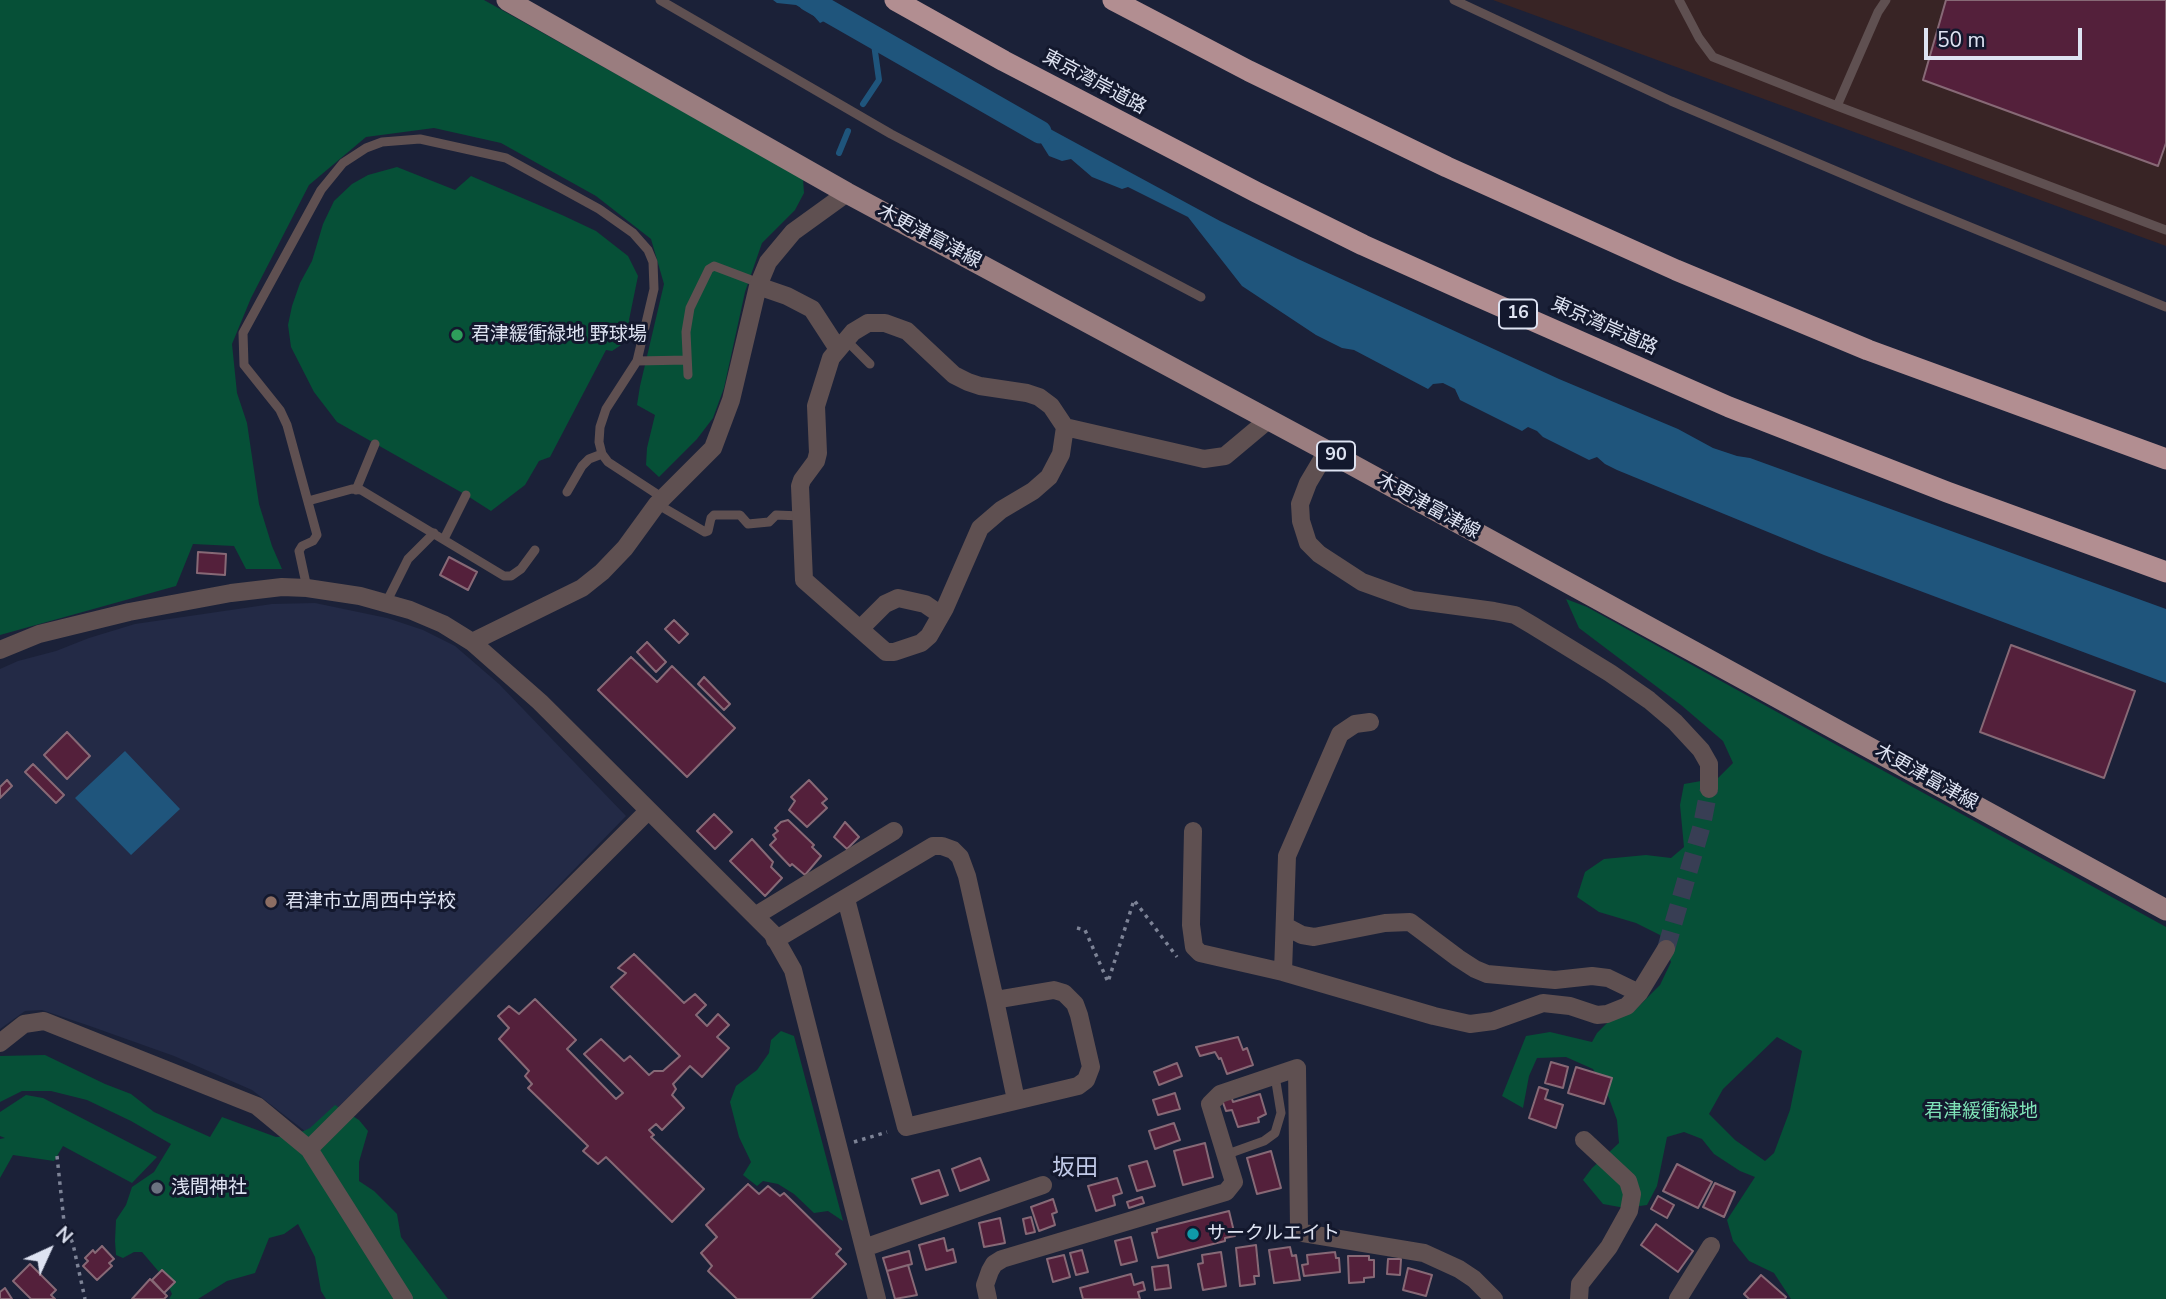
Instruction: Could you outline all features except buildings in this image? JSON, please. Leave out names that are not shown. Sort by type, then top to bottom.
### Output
[{"type":"highway","name":"東京湾岸道路","points":[[895,0],[1154,140],[1363,245],[1434,277],[1730,407],[1947,492],[2166,572]]},
{"type":"highway","points":[[1113,0],[1273,83],[1447,167],[1676,270],[1868,349],[2166,459]]},
{"type":"main road","name":"木更津富津線","points":[[507,0],[847,193],[1327,451],[2166,910]]},
{"type":"street","points":[[472,642],[582,588],[602,572],[625,548],[660,501],[713,448],[731,400],[759,285],[768,262],[793,233],[847,193]]},
{"type":"street","points":[[759,285],[812,309],[840,346]]},
{"type":"street","points":[[1065,426],[1061,454],[1049,477],[980,528],[941,615],[929,636],[921,643],[886,652],[804,580],[802,480],[816,461],[818,453],[817,406],[827,368],[840,346],[853,332],[868,323],[896,326],[915,338],[954,374],[968,382],[1039,397],[1051,406],[1065,426],[1204,459],[1225,456],[1233,451],[1268,419]]},
{"type":"street","points":[[1327,451],[1308,483],[1300,504],[1301,522],[1308,543],[1319,554],[1362,582],[1412,600],[1515,615],[1532,625],[1610,673],[1675,722],[1702,750],[1709,764],[1709,789]]},
{"type":"street","points":[[0,650],[39,634],[129,612],[231,593],[282,587],[360,596],[386,603],[443,624],[472,642],[540,702],[755,916],[775,940],[793,970],[877,1299]]},
{"type":"street","points":[[860,629],[884,604],[898,598],[925,604],[941,615]]},
{"type":"street","points":[[1283,972],[1287,856],[1340,734],[1355,724],[1370,722]]},
{"type":"street","points":[[309,1149],[648,811]]},
{"type":"street","points":[[755,916],[894,831]]},
{"type":"street","points":[[1194,831],[1191,925],[1194,947],[1200,953],[1283,972],[1470,1024],[1493,1021],[1543,1003],[1570,1006],[1597,1015],[1608,1014],[1627,1006],[1639,993],[1666,949]]},
{"type":"street","points":[[775,940],[933,846],[942,845],[953,850],[960,857],[967,876],[1016,1100]]},
{"type":"street","points":[[846,898],[906,1127],[1078,1086],[1090,1074],[1091,1067],[1079,1015],[1064,993],[1054,990],[995,1000]]},
{"type":"street","points":[[1284,926],[1302,935],[1314,937],[1385,923],[1410,922],[1458,958],[1486,974],[1555,980],[1592,976],[1608,978],[1639,993]]},
{"type":"street","points":[[0,1043],[24,1024],[44,1021],[257,1106],[309,1149],[404,1299]]},
{"type":"street","points":[[988,1299],[985,1285],[990,1270],[1002,1259],[1226,1192],[1234,1182],[1210,1104],[1220,1094],[1297,1068],[1299,1228],[1303,1233],[1424,1253],[1460,1269],[1494,1299]]},
{"type":"street","points":[[1579,1299],[1580,1284],[1609,1247],[1629,1212],[1632,1194],[1628,1181],[1584,1140]]},
{"type":"street","points":[[864,1248],[1044,1185]]},
{"type":"street","points":[[1678,1299],[1711,1246]]},
{"type":"lane","points":[[660,0],[891,134],[1201,297]]},
{"type":"lane","points":[[1454,0],[1660,96],[2166,307]]},
{"type":"lane","points":[[1679,0],[1713,57],[2166,230]]},
{"type":"lane","points":[[1837,106],[1878,12],[1886,0]]},
{"type":"lane","points":[[307,588],[299,551],[317,535],[281,410],[244,365],[243,333],[321,190],[343,163],[366,148],[382,142],[420,139],[506,158],[598,209],[633,233],[648,250],[653,262],[654,289],[637,361],[606,409],[600,427],[599,442],[602,454],[608,463],[705,532],[708,531],[714,515],[740,515],[748,524],[769,522],[776,515],[801,516]]},
{"type":"lane","points":[[688,375],[686,332],[690,307],[710,266],[759,285]]},
{"type":"lane","points":[[840,346],[852,346],[870,364]]},
{"type":"lane","points":[[637,361],[687,360]]},
{"type":"lane","points":[[356,490],[375,444]]},
{"type":"lane","points":[[567,492],[582,466],[589,459],[602,454]]},
{"type":"lane","points":[[308,501],[361,490],[504,576],[512,576],[521,569],[534,550]]},
{"type":"lane","points":[[444,539],[466,495]]},
{"type":"lane","points":[[386,603],[408,559],[434,533]]},
{"type":"lane","points":[[1225,1155],[1275,1133],[1281,1113],[1275,1076]]},
{"type":"path","points":[[1077,928],[1085,930],[1108,982],[1133,900],[1177,957],[1194,947]]},
{"type":"path","points":[[838,1147],[906,1127]]},
{"type":"path","points":[[57,1156],[64,1222],[73,1244],[85,1299]]},
{"type":"shaded area","points":[[773,0],[809,0],[856,27],[848,32],[828,19],[820,23],[813,15],[796,5]]},
{"type":"shaded area","points":[[1493,0],[2166,0],[2166,246]]},
{"type":"shaded area","points":[[1015,110],[1220,221],[1298,259],[1559,379],[1678,429],[1713,448],[1750,458],[2166,609],[2166,683],[1824,555],[1617,470],[1597,457],[1589,460],[1543,437],[1537,431],[1528,427],[1522,431],[1460,400],[1455,389],[1443,383],[1433,384],[1428,389],[1354,350],[1342,348],[1316,335],[1242,286],[1188,217],[1128,187],[1122,189],[1092,177],[1071,159],[1062,161],[1049,156],[1039,140],[1009,124]]},
{"type":"shaded area","name":"君津市立周西中学校","points":[[315,603],[387,618],[423,630],[455,646],[499,684],[626,816],[459,988],[310,1135],[252,1090],[174,1056],[87,1025],[42,1010],[25,1011],[0,1029],[0,669],[135,624],[272,604]]},
{"type":"shaded area","points":[[125,751],[180,809],[131,855],[75,798]]},
{"type":"green space","points":[[0,0],[484,0],[803,179],[804,193],[795,210],[762,243],[745,292],[724,388],[713,418],[697,439],[659,477],[646,465],[655,415],[637,405],[664,284],[651,239],[596,196],[501,143],[434,128],[366,137],[309,185],[251,298],[232,344],[237,393],[247,423],[259,504],[282,569],[246,569],[234,546],[193,544],[176,586],[0,635]]},
{"type":"green space","name":"君津緩衝緑地 野球場","points":[[397,167],[455,190],[471,176],[562,215],[596,231],[628,256],[638,276],[630,323],[621,345],[612,351],[606,350],[550,457],[539,461],[525,485],[491,511],[337,422],[314,392],[291,347],[288,325],[292,306],[334,201],[352,184],[368,175]]},
{"type":"green space","name":"君津緩衝緑地","points":[[1566,599],[1587,607],[2166,927],[2166,1299],[1791,1299],[1774,1273],[1749,1261],[1733,1241],[1727,1220],[1755,1177],[1740,1171],[1714,1154],[1702,1139],[1684,1132],[1667,1137],[1657,1186],[1647,1205],[1625,1208],[1603,1204],[1583,1180],[1619,1143],[1617,1120],[1607,1093],[1593,1069],[1566,1057],[1537,1058],[1529,1076],[1523,1108],[1502,1096],[1526,1036],[1550,1032],[1592,1042],[1611,1019],[1634,1011],[1660,985],[1671,962],[1660,935],[1636,923],[1599,912],[1577,897],[1585,872],[1604,859],[1646,855],[1671,858],[1684,847],[1680,805],[1684,784],[1718,778],[1733,763],[1723,741],[1681,705],[1579,628]],"holes":[[[1777,1037],[1802,1051],[1790,1110],[1774,1153],[1765,1161],[1735,1140],[1709,1114],[1723,1089]]]},
{"type":"green space","points":[[781,1031],[794,1036],[843,1221],[828,1211],[814,1213],[794,1194],[778,1184],[763,1181],[757,1186],[743,1175],[751,1162],[739,1137],[730,1102],[736,1086],[757,1070],[769,1053],[771,1040]]},
{"type":"green space","points":[[45,1055],[131,1094],[154,1112],[210,1137],[222,1117],[276,1137],[290,1137],[310,1128],[335,1105],[359,1120],[368,1131],[359,1162],[359,1181],[374,1191],[397,1214],[401,1237],[448,1299],[326,1299],[321,1291],[315,1257],[298,1224],[284,1234],[269,1238],[255,1273],[227,1281],[198,1299],[169,1299],[172,1294],[165,1279],[142,1252],[134,1252],[123,1258],[116,1255],[115,1241],[116,1220],[126,1205],[132,1187],[154,1172],[171,1144],[87,1100],[51,1091],[22,1091],[0,1102],[0,1056]]},
{"type":"green space","points":[[26,1095],[43,1098],[157,1157],[132,1183],[63,1146],[54,1161],[13,1155],[0,1178],[0,1139],[5,1138],[0,1136],[0,1112]]},
{"type":"waterway","points":[[809,0],[1040,132]]},
{"type":"waterway","points":[[863,104],[879,80],[873,37]]},
{"type":"waterway","points":[[839,153],[848,131]]},
{"type":"tunnel","points":[[1666,949],[1702,825],[1709,789]]},
{"type":"place","name":"君津緩衝緑地 野球場","points":[[457,335]]},
{"type":"place","name":"君津市立周西中学校","points":[[271,902]]},
{"type":"place","name":"浅間神社","points":[[157,1188]]},
{"type":"place","name":"サークルエイト","points":[[1193,1234]]},
{"type":"district","name":"坂田","points":[[1075,1169]]}]
